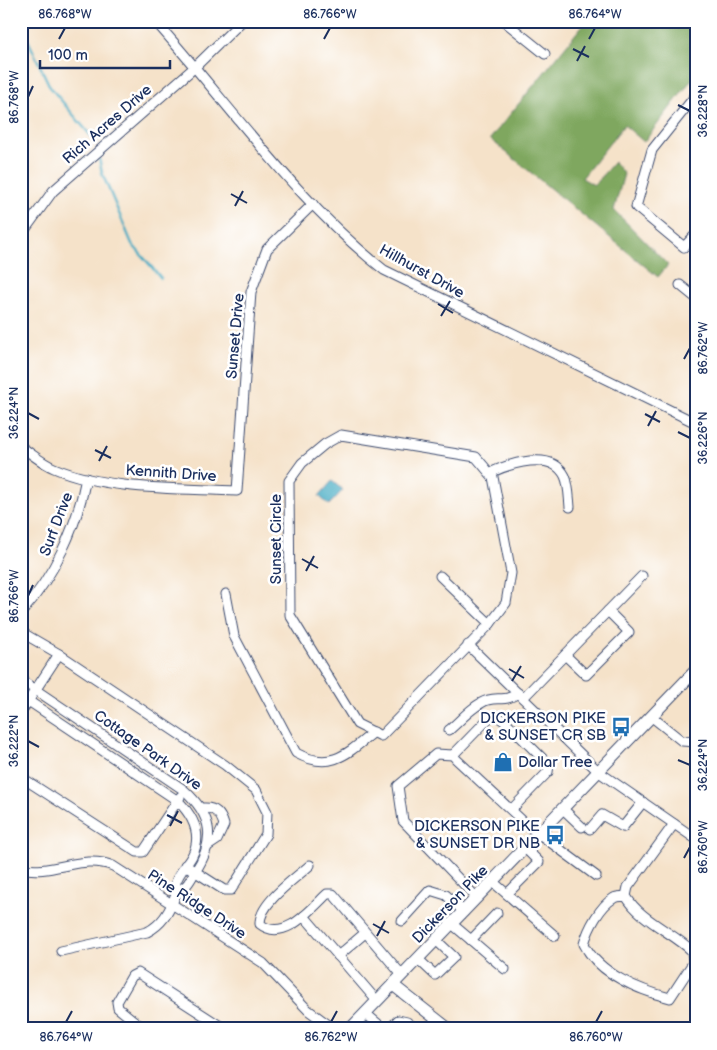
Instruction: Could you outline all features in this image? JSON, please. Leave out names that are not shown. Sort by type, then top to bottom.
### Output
[{"type":"main road","name":"Dickerson Pike","points":[[350,1029],[600,772],[696,670]]},
{"type":"main road","points":[[393,985],[449,1029]]},
{"type":"street","name":"Hillhurst Drive","points":[[155,21],[196,67],[237,121],[346,240],[384,270],[696,423]]},
{"type":"street","name":"Rich Acres Drive","points":[[21,235],[53,190],[196,67],[242,21]]},
{"type":"street","points":[[504,21],[545,54]]},
{"type":"street","points":[[696,94],[652,150],[636,208],[684,247],[696,234]]},
{"type":"street","name":"Sunset Drive","points":[[237,491],[251,292],[267,249],[313,204]]},
{"type":"street","points":[[680,285],[696,298]]},
{"type":"street","name":"Sunset Circle","points":[[374,732],[357,724],[290,615],[289,481],[302,463],[325,444],[341,435],[476,457],[490,473]]},
{"type":"street","name":"Kennith Drive","points":[[21,447],[53,468],[86,478],[139,486],[237,491]]},
{"type":"street","points":[[226,594],[234,636],[296,753],[304,758],[319,760],[342,758],[374,732],[381,736],[451,666],[506,604],[512,573],[493,477],[490,473],[507,465],[526,461],[555,465],[564,474],[570,507]]},
{"type":"street","name":"Surf Drive","points":[[21,613],[30,603],[59,558],[86,478]]},
{"type":"street","points":[[440,576],[490,624]]},
{"type":"street","points":[[449,730],[480,704],[488,700],[509,699],[521,696],[566,655],[642,576]]},
{"type":"street","points":[[566,655],[586,675],[629,632],[608,611]]},
{"type":"street","points":[[21,632],[59,654],[243,778],[256,790],[264,801],[268,823],[266,834],[231,890],[224,890],[185,865]]},
{"type":"street","points":[[468,645],[600,772],[696,839]]},
{"type":"street","points":[[21,712],[25,698],[36,690],[59,654]]},
{"type":"street","name":"Cottage Park Drive","points":[[21,680],[184,790],[203,808],[208,831],[208,846],[202,863],[183,889],[177,891]]},
{"type":"street","name":"Cottage Park Drive","points":[[25,698],[178,801],[190,813],[196,834],[192,855],[175,884],[177,891],[170,911],[162,921],[147,932],[61,951]]},
{"type":"street","points":[[452,755],[490,717],[497,716],[507,723],[549,765],[548,772],[511,810]]},
{"type":"street","points":[[652,717],[682,741],[696,742]]},
{"type":"street","points":[[477,898],[403,821],[398,786],[436,754],[452,755],[538,835],[596,876]]},
{"type":"street","points":[[21,777],[137,852],[143,852],[184,790]]},
{"type":"street","points":[[563,809],[586,828],[602,815],[623,827],[643,802]]},
{"type":"street","points":[[203,808],[216,810],[224,825],[217,840],[208,846]]},
{"type":"street","points":[[626,896],[615,897],[603,909],[586,934],[584,944],[588,952],[617,977],[670,998],[693,963],[692,951],[681,940],[633,908],[626,896],[628,888],[674,824]]},
{"type":"street","points":[[507,894],[539,862],[525,848]]},
{"type":"street","name":"Pine Ridge Drive","points":[[21,868],[33,870],[86,861],[104,862],[172,902],[264,963],[308,1010],[334,1029]]},
{"type":"street","points":[[310,865],[267,905],[260,916],[260,924],[266,928],[279,930],[296,922],[327,894],[333,894],[402,975]]},
{"type":"street","points":[[493,882],[556,936]]},
{"type":"street","points":[[402,921],[430,890],[446,895],[464,912]]},
{"type":"street","points":[[471,940],[497,913]]},
{"type":"street","points":[[304,916],[377,1001]]},
{"type":"street","points":[[452,924],[505,969]]},
{"type":"street","points":[[338,956],[365,933]]},
{"type":"street","points":[[418,959],[435,975],[454,957],[436,940]]},
{"type":"street","points":[[144,1029],[118,1008],[116,1002],[132,976],[138,973],[225,1029]]},
{"type":"street","points":[[365,1014],[384,1029]]},
{"type":"street","points":[[390,1029],[398,1020],[407,1022],[416,1029]]},
{"type":"street","points":[[692,1029],[696,1023]]},
{"type":"street","points":[[500,1029],[502,1026],[505,1029]]},
{"type":"green space","points":[[586,21],[696,21],[696,74],[644,142],[624,125],[582,178],[594,185],[614,162],[624,174],[614,210],[668,265],[658,277],[490,139]]},
{"type":"water","points":[[332,481],[343,490],[329,505],[319,496]]},
{"type":"waterway","points":[[21,25],[50,87],[96,142]]},
{"type":"waterway","points":[[99,158],[102,173],[132,244],[161,278]]},
{"type":"place","name":"DICKERSON PIKE & SUNSET CR SB","points":[[621,727]]},
{"type":"place","name":"Dollar Tree","points":[[503,762]]},
{"type":"place","name":"DICKERSON PIKE & SUNSET DR NB","points":[[555,835]]}]
